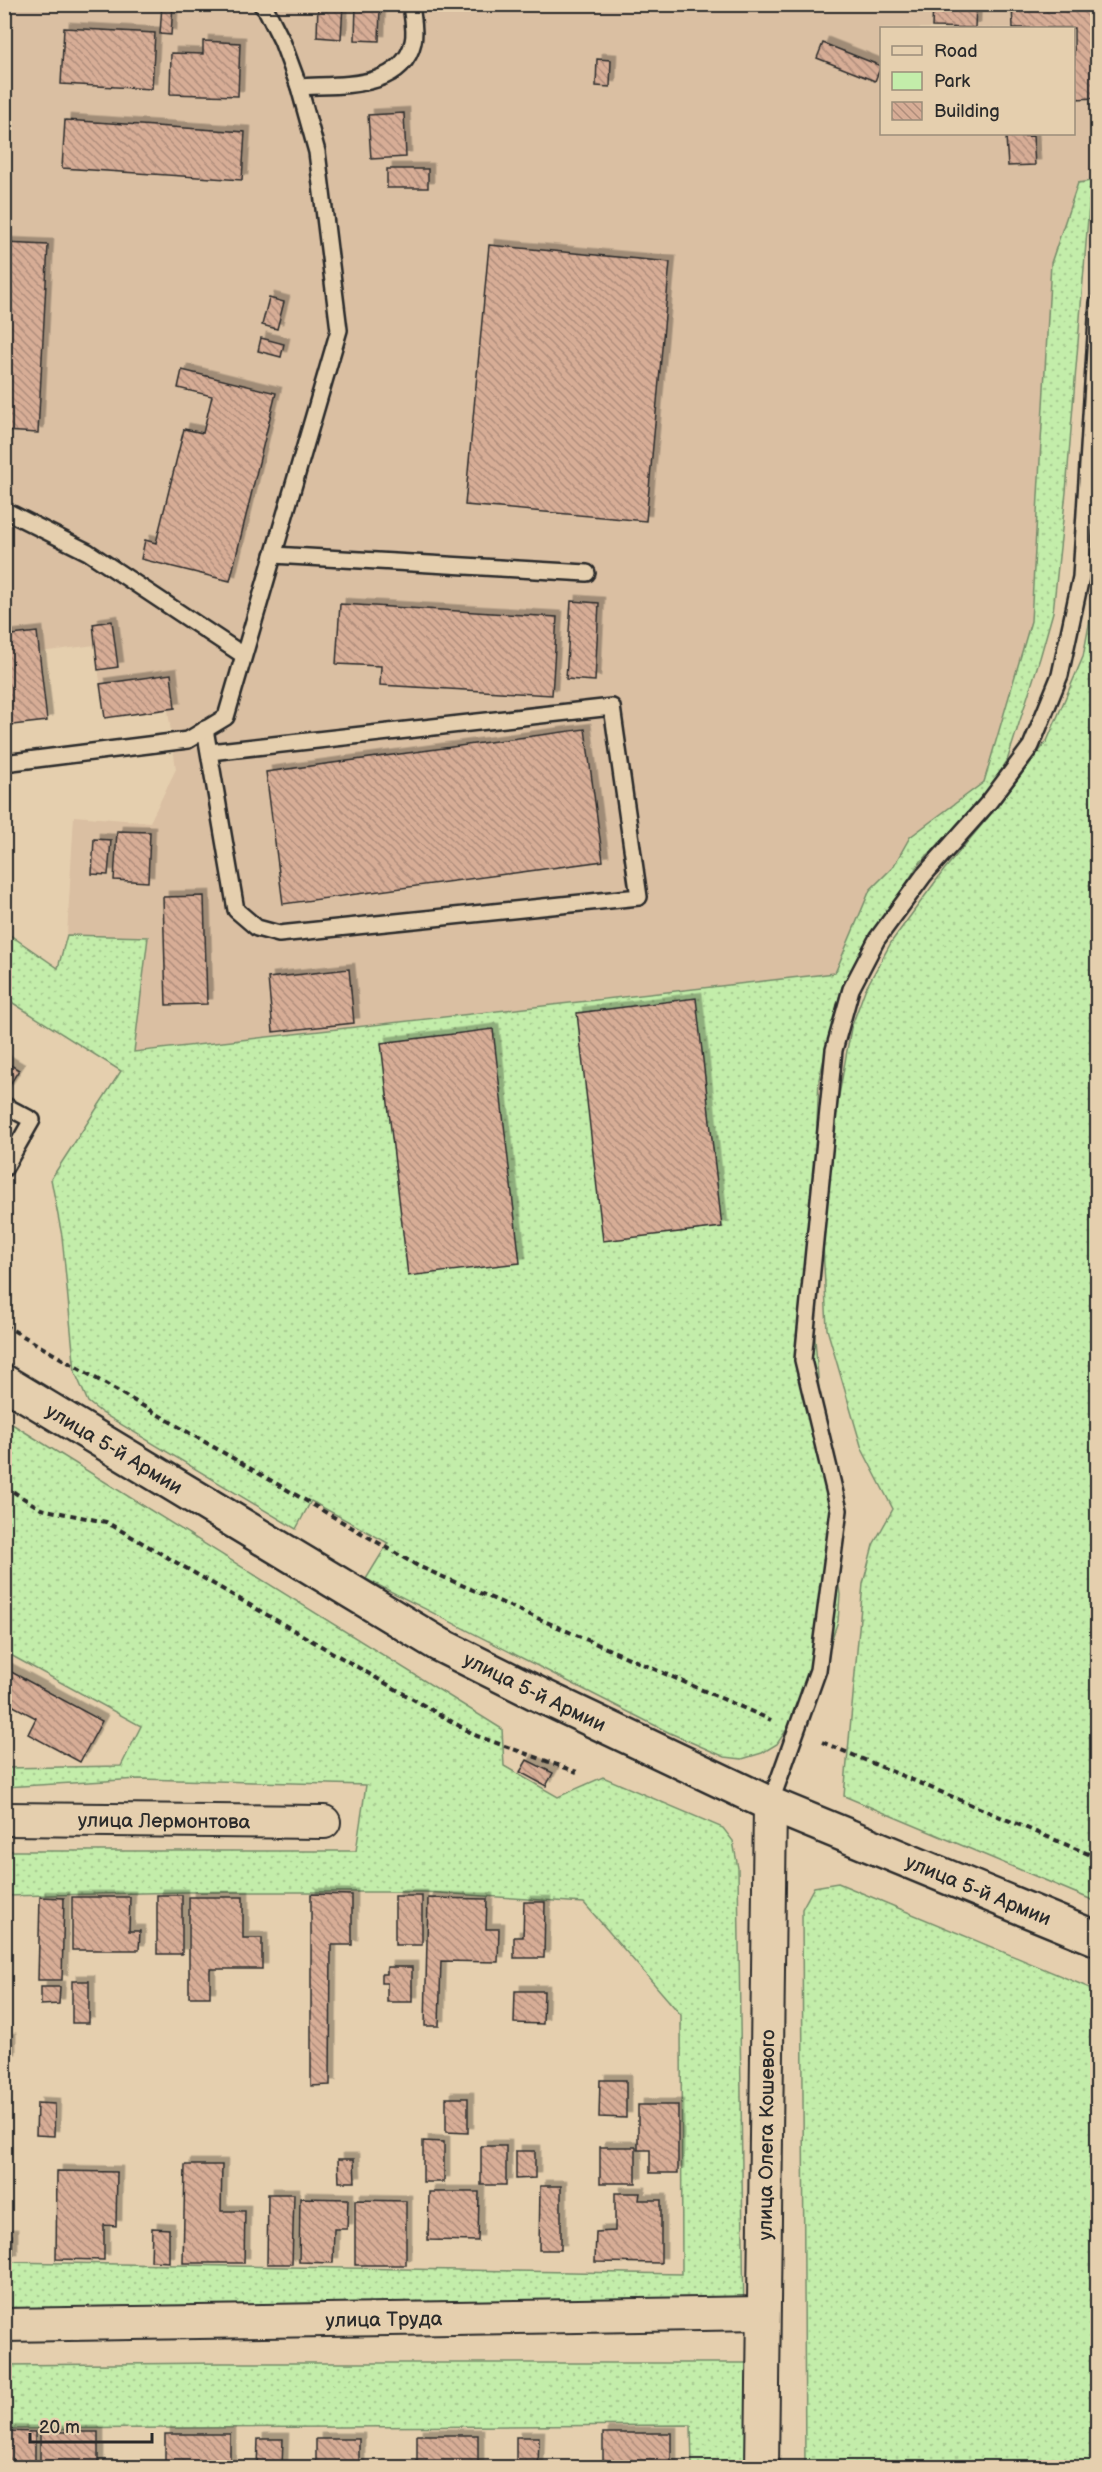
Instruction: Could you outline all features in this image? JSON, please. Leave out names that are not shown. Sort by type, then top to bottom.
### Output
[{"type":"street","name":"улица 5-й Армии","points":[[4,1382],[440,1644],[542,1696],[770,1804],[1098,1940]]},
{"type":"street","name":"улица Олега Кошевого","points":[[762,2468],[762,2313],[770,1804]]},
{"type":"street","name":"улица Лермонтова","points":[[4,1819],[324,1822]]},
{"type":"street","name":"улица Труда","points":[[4,2325],[762,2313]]},
{"type":"lane","points":[[4,763],[188,740],[226,717],[339,330],[317,152],[299,87],[282,41],[261,4]]},
{"type":"lane","points":[[299,87],[376,80],[390,75],[408,54],[414,41],[411,4]]},
{"type":"lane","points":[[770,1804],[818,1670],[839,1510],[803,1360],[834,1050],[851,989],[876,939],[924,875],[989,802],[1031,746],[1060,675],[1081,577],[1098,303]]},
{"type":"lane","points":[[4,510],[88,552],[243,655]]},
{"type":"lane","points":[[273,555],[586,573]]},
{"type":"lane","points":[[205,729],[236,910],[257,928],[279,934],[639,897],[612,706],[210,752]]},
{"type":"lane","points":[[4,1105],[32,1120],[4,1169]]},
{"type":"path","points":[[4,1325],[418,1566],[773,1721]]},
{"type":"path","points":[[4,1486],[41,1509],[106,1522],[477,1736],[577,1772]]},
{"type":"path","points":[[816,1740],[1098,1858]]},
{"type":"shaded area","points":[[4,5],[1097,5],[1097,180],[1078,183],[1051,263],[1031,621],[984,782],[910,837],[893,867],[870,890],[835,973],[134,1052],[148,938],[67,935],[74,816],[150,822],[176,769],[168,710],[105,718],[95,645],[40,652],[47,721],[5,726]]},
{"type":"green space","points":[[1091,181],[1066,492],[1053,612],[1040,658],[1007,761],[985,797],[918,865],[842,987],[819,1079],[810,1274],[825,1468],[840,1595],[838,1621],[829,1647],[789,1726],[777,1744],[762,1753],[742,1759],[725,1757],[670,1733],[366,1579],[388,1543],[311,1501],[296,1529],[102,1413],[88,1402],[75,1372],[62,1236],[51,1179],[121,1071],[5,998],[4,931],[58,968],[67,935],[148,937],[134,1052],[835,973],[870,890],[893,867],[910,837],[984,782],[1031,621],[1051,263],[1078,183]]},
{"type":"green space","points":[[1097,582],[1097,1902],[844,1796],[863,1584],[873,1545],[893,1509],[862,1449],[827,1329],[822,1222],[838,1101],[851,1028],[865,990],[892,941],[944,870],[1047,741],[1083,657]]},
{"type":"green space","points":[[4,1419],[502,1729],[504,1766],[558,1797],[603,1777],[723,1828],[733,1841],[738,1868],[744,2322],[5,2334],[5,2262],[682,2274],[681,2015],[584,1903],[425,1892],[187,1892],[5,1896],[5,1851],[356,1851],[366,1785],[139,1779],[5,1787],[5,1768],[121,1766],[141,1726],[5,1652]]},
{"type":"green space","points":[[838,1883],[1097,1991],[1097,2467],[805,2467],[802,1909],[814,1887]]},
{"type":"green space","points":[[748,2363],[748,2467],[692,2467],[691,2425],[5,2429],[4,2365]]},
{"type":"building","points":[[162,4],[173,4],[171,35],[160,34]]},
{"type":"building","points":[[318,4],[343,4],[341,39],[317,37]]},
{"type":"building","points":[[356,4],[380,5],[379,41],[355,40]]},
{"type":"building","points":[[933,4],[976,4],[975,27],[932,27]]},
{"type":"building","points":[[1012,4],[1098,4],[1098,98],[1075,99],[1075,27],[1013,27]]},
{"type":"building","points":[[64,28],[155,33],[152,89],[61,84]]},
{"type":"building","points":[[203,41],[240,43],[238,96],[170,94],[171,53],[203,54]]},
{"type":"building","points":[[823,43],[880,66],[880,68],[875,81],[817,58]]},
{"type":"building","points":[[597,59],[611,60],[610,87],[596,86]]},
{"type":"building","points":[[404,113],[406,157],[371,159],[368,115]]},
{"type":"building","points":[[65,120],[245,132],[242,180],[62,168]]},
{"type":"building","points":[[1033,136],[1035,165],[1008,166],[1006,137]]},
{"type":"building","points":[[387,169],[428,169],[428,188],[387,188]]},
{"type":"building","points":[[4,243],[48,245],[38,433],[4,431]]},
{"type":"building","points":[[489,245],[670,262],[646,521],[465,505]]},
{"type":"building","points":[[269,298],[284,302],[277,329],[262,325]]},
{"type":"building","points":[[261,338],[284,344],[281,357],[258,351]]},
{"type":"building","points":[[182,370],[276,393],[230,581],[141,559],[145,540],[156,543],[184,429],[203,433],[212,396],[178,388]]},
{"type":"building","points":[[571,601],[599,603],[595,681],[566,679]]},
{"type":"building","points":[[340,604],[557,617],[552,695],[380,685],[381,666],[336,664]]},
{"type":"building","points":[[112,621],[118,667],[98,670],[93,624]]},
{"type":"building","points":[[37,632],[47,721],[4,726],[4,636]]},
{"type":"building","points":[[171,674],[175,708],[105,718],[100,684]]},
{"type":"building","points":[[585,729],[603,861],[283,904],[266,772]]},
{"type":"building","points":[[117,831],[150,832],[148,882],[114,880]]},
{"type":"building","points":[[94,839],[111,840],[108,875],[92,874]]},
{"type":"building","points":[[204,896],[207,1004],[166,1005],[163,897]]},
{"type":"building","points":[[349,969],[354,1023],[273,1032],[268,978]]},
{"type":"building","points":[[696,998],[722,1227],[603,1241],[577,1013]]},
{"type":"building","points":[[493,1029],[520,1263],[408,1276],[381,1043]]},
{"type":"building","points":[[4,1061],[19,1070],[4,1094]]},
{"type":"building","points":[[4,1668],[102,1721],[80,1762],[28,1734],[36,1718],[4,1701]]},
{"type":"building","points":[[527,1760],[553,1773],[546,1786],[520,1772]]},
{"type":"building","points":[[311,1894],[352,1895],[352,1945],[331,1945],[330,2085],[311,2086]]},
{"type":"building","points":[[157,1895],[182,1895],[182,1954],[157,1954]]},
{"type":"building","points":[[395,1896],[422,1896],[422,1945],[395,1945]]},
{"type":"building","points":[[40,1897],[64,1898],[62,1980],[38,1980]]},
{"type":"building","points":[[72,1897],[130,1897],[129,1931],[140,1931],[139,1950],[72,1950]]},
{"type":"building","points":[[189,1897],[243,1897],[243,1938],[262,1938],[262,1969],[210,1969],[210,1997],[189,1997]]},
{"type":"building","points":[[428,1898],[487,1899],[486,1929],[499,1929],[498,1962],[441,1961],[439,2026],[425,2026]]},
{"type":"building","points":[[524,1902],[545,1902],[544,1958],[514,1958],[514,1937],[523,1937]]},
{"type":"building","points":[[387,1967],[412,1967],[412,2002],[387,2002],[387,1983],[381,1983],[381,1974],[387,1974]]},
{"type":"building","points":[[72,1981],[89,1981],[89,2023],[72,2023]]},
{"type":"building","points":[[41,1987],[60,1987],[59,2004],[41,2005]]},
{"type":"building","points":[[515,1991],[544,1991],[543,2024],[514,2023]]},
{"type":"building","points":[[10,2039],[10,2059],[4,2059],[4,2040]]},
{"type":"building","points":[[600,2080],[626,2080],[626,2118],[599,2117]]},
{"type":"building","points":[[446,2098],[468,2098],[468,2133],[446,2132]]},
{"type":"building","points":[[37,2103],[55,2104],[54,2136],[36,2135]]},
{"type":"building","points":[[638,2105],[678,2105],[678,2173],[650,2173],[650,2150],[638,2150]]},
{"type":"building","points":[[423,2141],[444,2142],[444,2182],[423,2182]]},
{"type":"building","points":[[481,2146],[506,2146],[506,2185],[481,2185]]},
{"type":"building","points":[[600,2147],[636,2147],[636,2183],[600,2183]]},
{"type":"building","points":[[516,2151],[535,2151],[535,2178],[516,2179]]},
{"type":"building","points":[[338,2159],[354,2159],[355,2182],[339,2182]]},
{"type":"building","points":[[185,2165],[222,2165],[221,2211],[245,2211],[244,2263],[183,2263]]},
{"type":"building","points":[[57,2171],[117,2172],[116,2226],[104,2225],[104,2260],[56,2259]]},
{"type":"building","points":[[540,2186],[561,2186],[561,2250],[539,2250]]},
{"type":"building","points":[[429,2192],[479,2192],[478,2241],[428,2240]]},
{"type":"building","points":[[615,2193],[640,2193],[639,2200],[661,2200],[661,2263],[595,2262],[596,2232],[615,2231]]},
{"type":"building","points":[[268,2194],[294,2194],[292,2264],[267,2264]]},
{"type":"building","points":[[300,2198],[348,2199],[347,2229],[334,2229],[333,2263],[299,2262]]},
{"type":"building","points":[[355,2200],[406,2201],[406,2265],[355,2265]]},
{"type":"building","points":[[152,2228],[169,2229],[169,2262],[151,2261]]},
{"type":"building","points":[[4,2235],[12,2235],[12,2260],[4,2260]]},
{"type":"building","points":[[4,2431],[35,2432],[35,2468],[4,2468]]},
{"type":"building","points":[[40,2432],[98,2432],[98,2468],[40,2468]]},
{"type":"building","points":[[603,2433],[671,2433],[671,2468],[603,2468]]},
{"type":"building","points":[[165,2434],[230,2434],[230,2468],[165,2468]]},
{"type":"building","points":[[417,2435],[478,2435],[478,2468],[417,2468]]},
{"type":"building","points":[[516,2437],[539,2437],[538,2468],[516,2468]]},
{"type":"building","points":[[258,2439],[283,2439],[282,2468],[257,2468]]},
{"type":"building","points":[[316,2439],[359,2439],[359,2468],[316,2468]]}]
